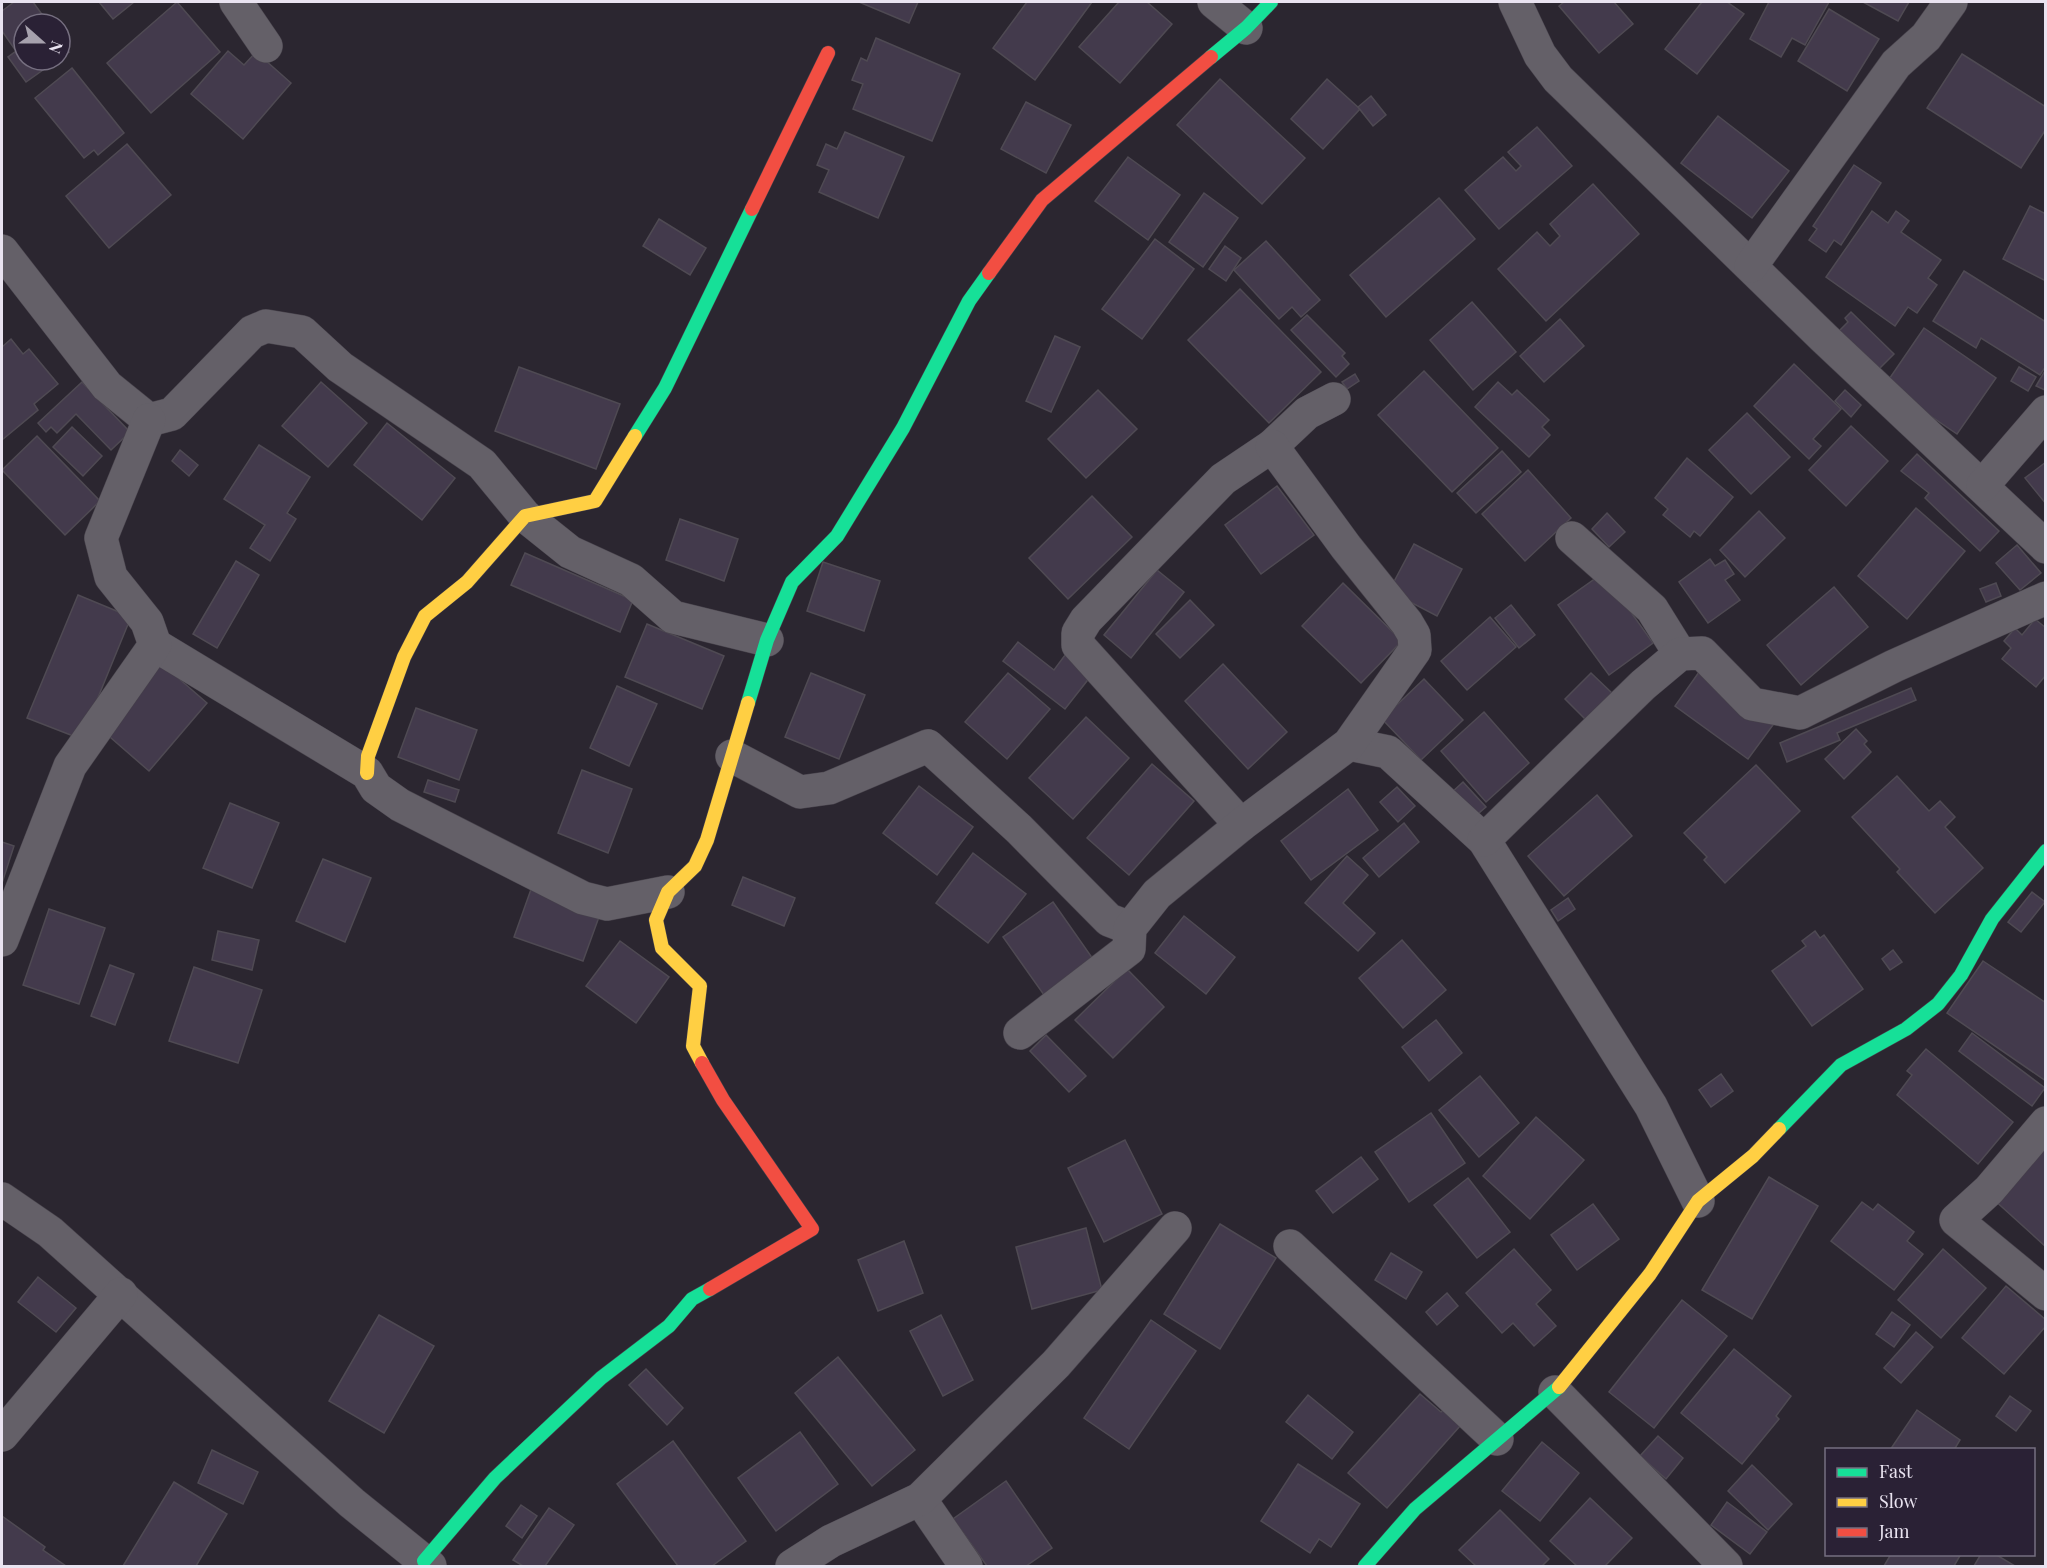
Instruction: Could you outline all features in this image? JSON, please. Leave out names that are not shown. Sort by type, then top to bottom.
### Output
[{"type":"street","points":[[236,2],[266,46]]},
{"type":"street","points":[[1214,2],[1246,28]]},
{"type":"street","points":[[2,1199],[50,1232],[352,1503],[427,1564],[495,1478],[601,1378],[669,1326],[692,1299],[812,1229],[723,1100],[693,1046],[700,986],[662,948],[656,920],[668,892],[695,866],[722,796],[766,640],[792,582],[837,536],[903,428],[969,301],[1042,200],[1246,28],[1271,2]]},
{"type":"street","points":[[1751,266],[1896,64],[1926,37],[1951,2]]},
{"type":"street","points":[[1519,3],[1540,55],[1558,79],[1824,338],[2046,546]]},
{"type":"street","points":[[367,773],[368,756],[404,657],[425,616],[467,582],[525,516],[595,501],[665,388],[828,53]]},
{"type":"street","points":[[2,251],[107,386],[149,420]]},
{"type":"street","points":[[149,420],[172,414],[252,332],[266,326],[302,333],[340,367],[482,464],[525,516],[570,552],[631,579],[674,617],[766,640]]},
{"type":"street","points":[[1241,825],[1078,645],[1078,633],[1086,620],[1223,479],[1272,446],[1307,413],[1334,399]]},
{"type":"street","points":[[1983,485],[2046,412]]},
{"type":"street","points":[[149,420],[101,538],[111,577],[147,622],[155,645],[367,773],[376,788],[400,805],[583,898],[607,904],[668,892]]},
{"type":"street","points":[[1020,1033],[1129,949],[1130,928],[1157,894],[1241,825],[1349,744],[1415,650],[1414,635],[1346,548],[1272,446]]},
{"type":"street","points":[[1572,538],[1652,609],[1680,654]]},
{"type":"street","points":[[1484,840],[1643,685],[1680,654],[1702,653],[1752,704],[1800,713],[1894,666],[2046,598]]},
{"type":"street","points":[[2,940],[70,766],[155,645]]},
{"type":"street","points":[[1349,744],[1388,752],[1484,840],[1652,1106],[1698,1201]]},
{"type":"street","points":[[732,756],[800,792],[829,788],[928,746],[1019,829],[1109,920],[1130,928]]},
{"type":"street","points":[[1365,1566],[1415,1509],[1555,1392],[1650,1274],[1698,1201],[1753,1156],[1841,1065],[1906,1029],[1938,1004],[1961,975],[1992,919],[2046,851]]},
{"type":"street","points":[[2046,1123],[1989,1190],[1956,1220],[2046,1294]]},
{"type":"street","points":[[792,1566],[831,1541],[920,1499],[1056,1364],[1175,1228]]},
{"type":"street","points":[[1290,1246],[1497,1439]]},
{"type":"street","points":[[2,1435],[121,1294]]},
{"type":"street","points":[[1555,1392],[1726,1566]]},
{"type":"street","points":[[920,1499],[966,1566]]},
{"type":"building","points":[[14,2],[33,2],[40,12],[12,12],[12,45],[2,31],[2,11]]},
{"type":"building","points":[[99,2],[134,2],[113,19]]},
{"type":"building","points":[[177,2],[220,52],[151,113],[107,63]]},
{"type":"building","points":[[859,2],[918,2],[909,23]]},
{"type":"building","points":[[1027,2],[1092,2],[1035,80],[993,48]]},
{"type":"building","points":[[1119,2],[1147,2],[1172,24],[1120,83],[1079,47]]},
{"type":"building","points":[[1564,2],[1614,2],[1633,24],[1599,53],[1559,6]]},
{"type":"building","points":[[1702,2],[1727,2],[1744,14],[1697,74],[1665,49]]},
{"type":"building","points":[[1769,2],[1829,2],[1805,45],[1792,38],[1781,57],[1750,39]]},
{"type":"building","points":[[1863,2],[1909,2],[1898,21]]},
{"type":"building","points":[[1829,9],[1879,39],[1847,91],[1798,61]]},
{"type":"building","points":[[876,38],[960,74],[932,141],[853,109],[863,84],[852,80],[861,58],[867,61]]},
{"type":"building","points":[[228,51],[244,65],[256,52],[291,83],[243,139],[191,94]]},
{"type":"building","points":[[1962,54],[2046,107],[2046,129],[2021,168],[1927,108]]},
{"type":"building","points":[[72,68],[124,133],[98,155],[94,150],[84,158],[35,98],[67,72],[72,72]]},
{"type":"building","points":[[19,72],[40,72],[26,82]]},
{"type":"building","points":[[1220,79],[1305,158],[1262,204],[1177,125]]},
{"type":"building","points":[[1327,79],[1360,109],[1323,149],[1291,119]]},
{"type":"building","points":[[1371,96],[1386,115],[1373,126],[1358,107]]},
{"type":"building","points":[[1026,102],[1071,125],[1046,173],[1001,149]]},
{"type":"building","points":[[1718,116],[1789,171],[1752,218],[1681,163]]},
{"type":"building","points":[[1537,127],[1572,166],[1499,229],[1465,190],[1503,157],[1516,171],[1521,166],[1508,152]]},
{"type":"building","points":[[845,132],[904,157],[878,218],[819,192],[829,170],[817,165],[826,144],[837,149]]},
{"type":"building","points":[[127,144],[171,195],[109,248],[66,196]]},
{"type":"building","points":[[1128,157],[1180,195],[1148,240],[1095,201]]},
{"type":"building","points":[[1854,165],[1881,183],[1841,245],[1834,240],[1826,252],[1809,240],[1817,229],[1813,226]]},
{"type":"building","points":[[1593,184],[1639,234],[1546,321],[1498,269],[1537,232],[1550,246],[1560,236],[1550,224]]},
{"type":"building","points":[[1204,193],[1238,218],[1203,267],[1169,242]]},
{"type":"building","points":[[1439,198],[1475,239],[1386,317],[1350,275]]},
{"type":"building","points":[[2030,206],[2046,214],[2046,281],[2003,259]]},
{"type":"building","points":[[1872,211],[1888,223],[1896,211],[1909,221],[1901,232],[1941,260],[1928,278],[1937,285],[1917,313],[1908,307],[1895,326],[1826,277]]},
{"type":"building","points":[[659,219],[706,248],[690,275],[643,246]]},
{"type":"building","points":[[1155,239],[1194,269],[1142,339],[1102,309]]},
{"type":"building","points":[[1266,241],[1320,300],[1301,317],[1292,307],[1279,319],[1234,270]]},
{"type":"building","points":[[1225,246],[1241,258],[1226,281],[1209,269]]},
{"type":"building","points":[[1964,271],[2046,322],[2046,366],[2040,375],[1981,338],[1976,348],[1933,321]]},
{"type":"building","points":[[1240,289],[1321,372],[1269,423],[1188,340]]},
{"type":"building","points":[[1472,302],[1516,352],[1473,390],[1430,340]]},
{"type":"building","points":[[1851,312],[1894,354],[1878,370],[1838,332],[1848,322],[1845,318]]},
{"type":"building","points":[[1307,315],[1345,353],[1342,356],[1349,364],[1336,377],[1291,330]]},
{"type":"building","points":[[1560,319],[1584,346],[1544,382],[1520,356]]},
{"type":"building","points":[[1924,328],[1996,378],[1957,434],[1885,385]]},
{"type":"building","points":[[1055,336],[1080,347],[1051,412],[1026,401]]},
{"type":"building","points":[[11,339],[23,354],[29,349],[58,384],[34,404],[38,410],[2,440],[2,347]]},
{"type":"building","points":[[1794,364],[1841,409],[1813,439],[1821,446],[1809,459],[1754,406]]},
{"type":"building","points":[[519,367],[620,404],[596,469],[495,431]]},
{"type":"building","points":[[2019,367],[2036,377],[2028,391],[2011,381]]},
{"type":"building","points":[[2046,369],[2046,389],[2045,390],[2036,386]]},
{"type":"building","points":[[1424,371],[1498,448],[1452,492],[1378,415]]},
{"type":"building","points":[[1355,374],[1359,381],[1347,389],[1342,382]]},
{"type":"building","points":[[82,382],[130,432],[111,450],[76,414],[57,433],[51,427],[46,432],[38,423]]},
{"type":"building","points":[[321,382],[367,423],[328,467],[282,426]]},
{"type":"building","points":[[1498,382],[1512,395],[1517,390],[1549,420],[1542,427],[1550,435],[1529,457],[1475,407]]},
{"type":"building","points":[[1098,390],[1137,429],[1086,478],[1048,439]]},
{"type":"building","points":[[1845,390],[1861,405],[1851,417],[1835,401]]},
{"type":"building","points":[[1747,413],[1790,457],[1751,494],[1709,450]]},
{"type":"building","points":[[387,423],[455,478],[422,520],[354,465]]},
{"type":"building","points":[[1851,426],[1888,461],[1846,506],[1809,470]]},
{"type":"building","points":[[72,427],[102,456],[83,476],[53,447]]},
{"type":"building","points":[[37,436],[100,501],[65,535],[2,470]]},
{"type":"building","points":[[259,445],[310,477],[287,513],[296,519],[270,561],[250,548],[265,525],[224,499]]},
{"type":"building","points":[[180,450],[198,465],[189,476],[172,461]]},
{"type":"building","points":[[1502,451],[1521,472],[1476,513],[1457,493]]},
{"type":"building","points":[[1917,454],[1999,531],[1980,551],[1925,498],[1929,493],[1901,471]]},
{"type":"building","points":[[1687,458],[1733,497],[1700,536],[1694,531],[1690,537],[1663,515],[1668,509],[1655,498]]},
{"type":"building","points":[[2046,462],[2046,504],[2025,478]]},
{"type":"building","points":[[1528,470],[1571,518],[1525,561],[1482,514]]},
{"type":"building","points":[[1277,486],[1314,535],[1261,574],[1225,525]]},
{"type":"building","points":[[1092,496],[1132,537],[1068,599],[1029,558]]},
{"type":"building","points":[[1916,508],[1965,551],[1907,619],[1858,576]]},
{"type":"building","points":[[1759,511],[1785,538],[1745,577],[1720,550]]},
{"type":"building","points":[[1607,513],[1625,532],[1609,547],[1592,529]]},
{"type":"building","points":[[680,519],[738,539],[724,581],[666,560]]},
{"type":"building","points":[[1414,544],[1462,569],[1437,616],[1389,591]]},
{"type":"building","points":[[2017,545],[2041,573],[2020,590],[1996,563]]},
{"type":"building","points":[[525,553],[633,600],[620,632],[511,585]]},
{"type":"building","points":[[1710,559],[1715,566],[1725,560],[1734,574],[1725,580],[1740,600],[1708,623],[1679,582]]},
{"type":"building","points":[[236,561],[259,575],[217,648],[193,634]]},
{"type":"building","points":[[823,562],[880,581],[864,631],[807,611]]},
{"type":"building","points":[[1157,570],[1184,592],[1131,658],[1104,635]]},
{"type":"building","points":[[1603,573],[1653,643],[1609,675],[1558,605]]},
{"type":"building","points":[[1343,583],[1402,641],[1361,683],[1302,626]]},
{"type":"building","points":[[1996,583],[2001,596],[1986,602],[1980,589]]},
{"type":"building","points":[[1834,587],[1868,627],[1801,685],[1767,645]]},
{"type":"building","points":[[78,595],[131,617],[81,739],[27,718]]},
{"type":"building","points":[[1190,600],[1214,625],[1180,658],[1156,634]]},
{"type":"building","points":[[1511,605],[1535,635],[1519,648],[1495,618]]},
{"type":"building","points":[[1490,617],[1516,647],[1467,690],[1441,661]]},
{"type":"building","points":[[2035,619],[2046,628],[2046,675],[2036,687],[2002,659],[2011,648],[2004,641],[2015,628],[2022,635]]},
{"type":"building","points":[[647,624],[724,656],[702,709],[625,677]]},
{"type":"building","points":[[1018,642],[1054,670],[1068,651],[1094,672],[1065,709],[1003,661]]},
{"type":"building","points":[[161,663],[207,703],[149,771],[103,731]]},
{"type":"building","points":[[1223,664],[1287,732],[1248,769],[1185,701]]},
{"type":"building","points":[[1699,672],[1773,725],[1748,759],[1675,706]]},
{"type":"building","points":[[811,673],[865,695],[839,759],[785,737]]},
{"type":"building","points":[[1008,673],[1050,709],[1007,759],[965,722]]},
{"type":"building","points":[[1591,673],[1613,694],[1587,721],[1565,699]]},
{"type":"building","points":[[1424,679],[1463,720],[1421,760],[1382,719]]},
{"type":"building","points":[[617,686],[657,704],[629,766],[590,748]]},
{"type":"building","points":[[1911,688],[1916,700],[1837,733],[1840,740],[1787,762],[1780,743]]},
{"type":"building","points":[[416,708],[477,730],[459,780],[398,757]]},
{"type":"building","points":[[1484,712],[1529,763],[1486,802],[1441,751]]},
{"type":"building","points":[[1086,717],[1129,758],[1073,819],[1029,778]]},
{"type":"building","points":[[1856,729],[1867,741],[1864,744],[1871,752],[1844,779],[1825,759]]},
{"type":"building","points":[[1152,764],[1194,801],[1129,875],[1087,838]]},
{"type":"building","points":[[1756,765],[1800,811],[1725,883],[1704,860],[1707,857],[1684,833]]},
{"type":"building","points":[[582,770],[632,789],[608,853],[558,833]]},
{"type":"building","points":[[1897,776],[1929,811],[1940,801],[1955,817],[1945,827],[1983,868],[1935,913],[1897,872],[1900,869],[1852,817]]},
{"type":"building","points":[[428,780],[459,790],[455,802],[424,792]]},
{"type":"building","points":[[1463,782],[1486,807],[1472,819],[1450,794]]},
{"type":"building","points":[[919,786],[973,827],[937,875],[883,833]]},
{"type":"building","points":[[1397,787],[1415,806],[1398,822],[1380,802]]},
{"type":"building","points":[[1348,789],[1378,830],[1311,880],[1281,841]]},
{"type":"building","points":[[1597,795],[1632,836],[1564,896],[1528,856]]},
{"type":"building","points":[[230,803],[279,823],[252,888],[203,868]]},
{"type":"building","points":[[1404,823],[1419,842],[1379,877],[1363,858]]},
{"type":"building","points":[[2,842],[14,846],[2,883]]},
{"type":"building","points":[[973,853],[1026,894],[988,943],[936,903]]},
{"type":"building","points":[[1347,856],[1368,875],[1343,903],[1375,933],[1358,951],[1305,903]]},
{"type":"building","points":[[323,859],[371,878],[345,942],[296,921]]},
{"type":"building","points":[[743,877],[795,898],[784,926],[732,905]]},
{"type":"building","points":[[534,881],[603,906],[583,961],[514,937]]},
{"type":"building","points":[[2032,892],[2045,902],[2021,932],[2008,922]]},
{"type":"building","points":[[1568,898],[1575,909],[1558,921],[1551,910]]},
{"type":"building","points":[[1053,902],[1093,959],[1044,995],[1003,937]]},
{"type":"building","points":[[49,909],[105,928],[79,1004],[23,985]]},
{"type":"building","points":[[1184,916],[1235,957],[1206,994],[1155,953]]},
{"type":"building","points":[[218,931],[259,940],[252,970],[212,960]]},
{"type":"building","points":[[1815,931],[1820,938],[1824,935],[1863,989],[1812,1026],[1772,971],[1806,946],[1802,941]]},
{"type":"building","points":[[1402,940],[1446,990],[1403,1028],[1359,978]]},
{"type":"building","points":[[620,941],[669,977],[636,1023],[586,986]]},
{"type":"building","points":[[1893,950],[1902,962],[1890,970],[1882,959]]},
{"type":"building","points":[[1983,961],[2046,1003],[2046,1081],[1947,1013]]},
{"type":"building","points":[[110,965],[134,974],[115,1025],[91,1016]]},
{"type":"building","points":[[194,967],[262,990],[238,1063],[169,1041]]},
{"type":"building","points":[[1127,969],[1164,1007],[1113,1058],[1075,1020]]},
{"type":"building","points":[[1436,1020],[1462,1053],[1429,1081],[1402,1047]]},
{"type":"building","points":[[1972,1033],[2045,1088],[2032,1106],[1959,1051]]},
{"type":"building","points":[[1046,1035],[1086,1076],[1069,1092],[1030,1051]]},
{"type":"building","points":[[1926,1049],[2013,1122],[1978,1164],[1897,1095],[1912,1075],[1907,1071]]},
{"type":"building","points":[[1721,1074],[1733,1091],[1711,1107],[1699,1090]]},
{"type":"building","points":[[1480,1076],[1519,1123],[1479,1157],[1439,1110]]},
{"type":"building","points":[[1431,1113],[1465,1163],[1409,1202],[1375,1152]]},
{"type":"building","points":[[1536,1117],[1584,1160],[1530,1219],[1483,1176]]},
{"type":"building","points":[[2046,1137],[2046,1247],[1992,1198]]},
{"type":"building","points":[[1125,1140],[1162,1214],[1104,1242],[1068,1168]]},
{"type":"building","points":[[1361,1157],[1378,1179],[1333,1213],[1316,1191]]},
{"type":"building","points":[[1769,1177],[1818,1206],[1752,1319],[1702,1290]]},
{"type":"building","points":[[1468,1178],[1510,1232],[1477,1258],[1434,1205]]},
{"type":"building","points":[[1862,1202],[1873,1210],[1878,1204],[1914,1232],[1907,1241],[1923,1254],[1894,1290],[1831,1241]]},
{"type":"building","points":[[1593,1204],[1619,1239],[1577,1270],[1551,1235]]},
{"type":"building","points":[[1220,1224],[1276,1258],[1220,1349],[1164,1314]]},
{"type":"building","points":[[1086,1228],[1102,1290],[1032,1309],[1016,1247]]},
{"type":"building","points":[[904,1241],[923,1293],[878,1311],[858,1260]]},
{"type":"building","points":[[1514,1249],[1551,1290],[1536,1304],[1556,1326],[1534,1346],[1513,1323],[1502,1333],[1466,1293]]},
{"type":"building","points":[[1943,1249],[1986,1288],[1941,1338],[1898,1300]]},
{"type":"building","points":[[1391,1253],[1422,1272],[1406,1299],[1375,1280]]},
{"type":"building","points":[[38,1277],[76,1308],[56,1332],[18,1302]]},
{"type":"building","points":[[2006,1286],[2046,1320],[2046,1326],[2004,1374],[1962,1338]]},
{"type":"building","points":[[1447,1293],[1458,1306],[1437,1325],[1426,1312]]},
{"type":"building","points":[[1682,1300],[1727,1336],[1654,1428],[1609,1392]]},
{"type":"building","points":[[1892,1312],[1910,1325],[1894,1347],[1876,1334]]},
{"type":"building","points":[[379,1315],[434,1346],[384,1433],[329,1401]]},
{"type":"building","points":[[941,1315],[973,1380],[943,1396],[910,1331]]},
{"type":"building","points":[[1151,1320],[1196,1351],[1129,1449],[1084,1418]]},
{"type":"building","points":[[1916,1332],[1933,1347],[1901,1383],[1884,1368]]},
{"type":"building","points":[[1734,1349],[1791,1396],[1776,1416],[1779,1419],[1742,1464],[1681,1413]]},
{"type":"building","points":[[838,1357],[915,1450],[872,1486],[795,1393]]},
{"type":"building","points":[[646,1369],[683,1408],[667,1425],[629,1385]]},
{"type":"building","points":[[1420,1394],[1441,1412],[1452,1400],[1469,1416],[1387,1508],[1348,1473]]},
{"type":"building","points":[[1308,1395],[1353,1432],[1332,1459],[1286,1422]]},
{"type":"building","points":[[2010,1396],[2031,1411],[2016,1431],[1996,1416]]},
{"type":"building","points":[[1917,1410],[1960,1440],[1955,1448],[1891,1448]]},
{"type":"building","points":[[800,1432],[838,1484],[776,1531],[738,1478]]},
{"type":"building","points":[[1658,1436],[1683,1458],[1666,1479],[1640,1456]]},
{"type":"building","points":[[673,1441],[746,1541],[712,1566],[678,1566],[617,1484]]},
{"type":"building","points":[[1542,1442],[1579,1473],[1540,1521],[1502,1491]]},
{"type":"building","points":[[212,1450],[258,1472],[243,1504],[198,1483]]},
{"type":"building","points":[[1298,1464],[1360,1504],[1331,1547],[1319,1539],[1310,1553],[1261,1521]]},
{"type":"building","points":[[1752,1465],[1792,1504],[1768,1530],[1728,1491]]},
{"type":"building","points":[[1006,1481],[1052,1548],[1026,1566],[987,1566],[953,1519]]},
{"type":"building","points":[[174,1482],[227,1514],[196,1566],[123,1566]]},
{"type":"building","points":[[1590,1498],[1632,1538],[1605,1566],[1577,1566],[1550,1541]]},
{"type":"building","points":[[1727,1502],[1767,1532],[1750,1554],[1711,1525]]},
{"type":"building","points":[[521,1505],[537,1516],[522,1538],[506,1526]]},
{"type":"building","points":[[549,1508],[574,1525],[545,1566],[523,1566],[513,1560]]},
{"type":"building","points":[[1500,1510],[1549,1559],[1542,1566],[1476,1566],[1459,1550]]},
{"type":"building","points":[[2,1516],[45,1547],[43,1550],[66,1566],[2,1566]]},
{"type":"building","points":[[1890,1556],[1960,1556],[1954,1566],[1884,1566]]},
{"type":"building","points":[[1980,1556],[1998,1556],[2015,1566],[1974,1566]]},
{"type":"traffic: fast","points":[[1211,57],[1246,28],[1271,2]]},
{"type":"traffic: fast","points":[[635,436],[665,388],[752,209]]},
{"type":"traffic: fast","points":[[748,703],[767,640],[792,582],[837,536],[903,428],[969,301],[989,273]]},
{"type":"traffic: fast","points":[[1779,1129],[1841,1065],[1906,1029],[1938,1004],[1961,975],[1992,919],[2046,851]]},
{"type":"traffic: fast","points":[[424,1561],[495,1478],[601,1378],[669,1326],[692,1299],[710,1289]]},
{"type":"traffic: fast","points":[[1365,1566],[1415,1509],[1559,1387]]},
{"type":"traffic: slow","points":[[367,773],[368,756],[404,657],[425,616],[467,582],[525,516],[595,501],[635,436]]},
{"type":"traffic: slow","points":[[702,1063],[693,1046],[700,986],[662,948],[656,920],[668,892],[695,866],[707,840],[748,703]]},
{"type":"traffic: slow","points":[[1559,1387],[1650,1274],[1698,1201],[1753,1156],[1779,1129]]},
{"type":"traffic: jam","points":[[752,209],[828,53]]},
{"type":"traffic: jam","points":[[989,273],[1042,200],[1211,57]]},
{"type":"traffic: jam","points":[[702,1063],[723,1100],[812,1229],[710,1289]]}]
